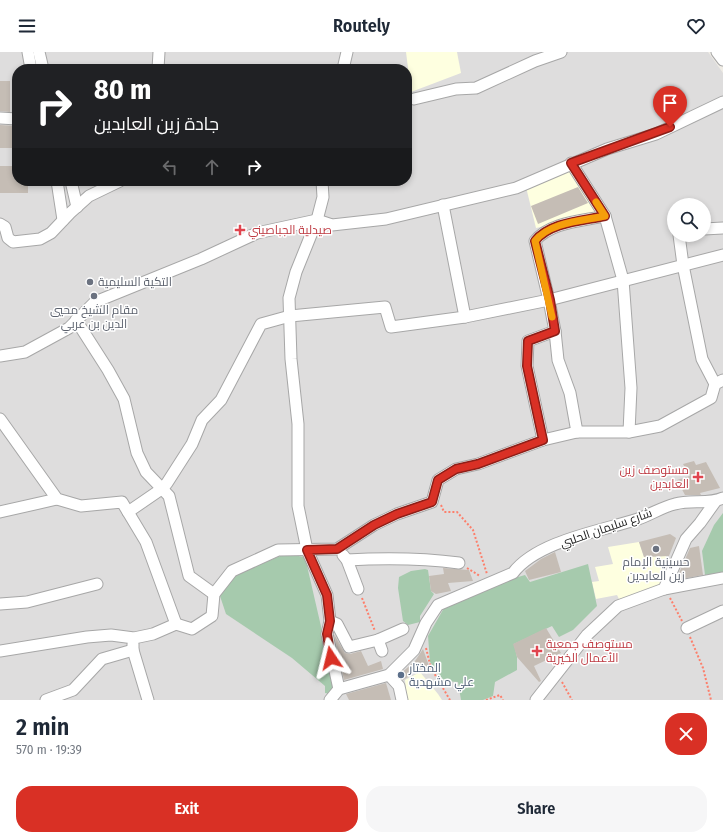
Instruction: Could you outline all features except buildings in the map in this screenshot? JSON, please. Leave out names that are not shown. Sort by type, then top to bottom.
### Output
[{"type":"street","points":[[28,52],[30,64]]},
{"type":"street","points":[[39,52],[42,64]]},
{"type":"street","points":[[158,64],[159,52]]},
{"type":"street","points":[[344,64],[347,52]]},
{"type":"street","points":[[414,99],[456,89],[476,88],[535,61],[561,52]]},
{"type":"street","points":[[717,52],[723,60]]},
{"type":"street","points":[[0,356],[25,352],[69,328],[95,302],[202,259],[258,233],[317,220],[332,225],[386,219],[443,204],[516,188],[571,163],[607,149],[656,134],[723,102]]},
{"type":"street","points":[[0,118],[12,119]]},
{"type":"street","points":[[571,163],[605,216],[623,280],[631,388],[629,432]]},
{"type":"street","points":[[58,186],[63,220]]},
{"type":"street","points":[[72,186],[77,207]]},
{"type":"street","points":[[0,224],[6,227],[8,238],[13,242],[40,239],[59,227],[63,220],[89,196],[110,186]]},
{"type":"street","points":[[322,186],[323,197],[317,220],[296,272],[289,298],[291,358],[298,424],[298,506],[307,550],[327,595],[330,621],[327,634],[336,696]]},
{"type":"street","points":[[443,204],[465,317]]},
{"type":"street","points":[[578,432],[570,393],[558,360],[550,300],[535,241],[540,234],[549,229],[605,216]]},
{"type":"street","points":[[711,229],[723,228]]},
{"type":"street","points":[[0,650],[93,636],[111,635],[134,638],[153,634],[176,624],[192,629],[212,616],[214,594],[232,571],[278,550],[337,549],[374,525],[397,514],[432,502],[438,480],[456,469],[478,464],[543,440],[578,432],[629,432],[660,426],[711,398],[719,382],[702,359],[683,265],[680,242]]},
{"type":"street","points":[[128,512],[163,488],[192,444],[202,420],[221,400],[261,324],[290,316],[385,307],[391,327],[465,317],[550,300],[723,255]]},
{"type":"street","points":[[76,320],[108,370],[124,399],[137,453],[146,472],[163,488],[169,496],[189,576],[214,594]]},
{"type":"street","points":[[543,440],[527,366],[528,341],[555,331]]},
{"type":"street","points":[[0,419],[58,499]]},
{"type":"street","points":[[0,512],[58,499],[81,506],[122,502],[146,542],[176,624]]},
{"type":"street","points":[[664,588],[686,539],[719,500]]},
{"type":"street","name":"شارع سليمان الحلبي","points":[[336,696],[389,675],[414,650],[426,623],[438,606],[513,573],[518,566],[546,548],[599,528],[637,519],[676,504],[719,500]]},
{"type":"street","points":[[337,549],[347,560],[358,589]]},
{"type":"street","points":[[347,560],[386,558],[433,560],[458,563]]},
{"type":"street","points":[[536,700],[556,672],[587,635],[618,606],[664,588],[723,578]]},
{"type":"street","points":[[0,604],[27,602],[97,584]]},
{"type":"street","points":[[686,628],[723,611]]},
{"type":"street","points":[[330,621],[337,624],[349,647],[378,640],[403,629]]},
{"type":"street","points":[[134,638],[133,650],[148,700]]},
{"type":"street","points":[[378,640],[382,652]]},
{"type":"street","points":[[46,700],[73,690],[102,659],[133,650]]},
{"type":"street","points":[[389,675],[399,686],[402,700]]},
{"type":"path","points":[[436,491],[444,512],[456,512],[473,530],[490,582]]},
{"type":"path","points":[[458,563],[490,582]]},
{"type":"path","points":[[664,588],[686,628],[703,668],[711,700]]},
{"type":"path","points":[[358,589],[378,640]]},
{"type":"path","points":[[419,639],[426,649],[431,668],[450,700]]},
{"type":"path","points":[[556,672],[572,700]]},
{"type":"path","points":[[486,700],[500,695],[503,700]]},
{"type":"shaded area","points":[[0,52],[708,52],[723,73],[723,700],[0,700]]},
{"type":"shaded area","points":[[406,52],[457,52],[461,73],[412,92],[412,64],[408,64]]},
{"type":"shaded area","points":[[570,163],[598,214],[536,228],[526,187]]},
{"type":"shaded area","points":[[723,513],[723,572],[705,575],[702,551],[714,525]]},
{"type":"shaded area","points":[[639,542],[644,557],[666,556],[668,564],[659,590],[620,601],[617,595],[596,599],[592,582],[599,581],[595,567],[613,564],[608,547]]},
{"type":"shaded area","points":[[285,554],[305,557],[335,687],[331,694],[325,693],[325,686],[292,658],[226,614],[220,596],[235,575]]},
{"type":"shaded area","points":[[588,564],[597,606],[573,630],[559,637],[552,626],[514,644],[517,657],[517,670],[495,682],[493,696],[483,700],[461,700],[458,682],[444,681],[430,662],[428,636],[444,608],[501,582],[525,575],[530,582]]},
{"type":"shaded area","points":[[428,570],[431,591],[434,594],[420,616],[420,622],[408,625],[403,621],[398,588],[399,577],[411,571]]},
{"type":"shaded area","points":[[420,672],[442,700],[407,700],[405,680]]},
{"type":"slow traffic","points":[[552,317],[550,300],[535,241],[540,234],[549,229],[605,216],[596,202]]},
{"type":"place","name":"صيدلية الجباصيني","points":[[240,230]]},
{"type":"place","name":"التكية السليمية","points":[[90,282]]},
{"type":"place","name":"مقام الشيخ محيي الدين بن عربي","points":[[94,296]]},
{"type":"place","name":"مستوصف زين العابدين","points":[[698,477]]},
{"type":"place","name":"حسينية الإمام زين العابدين","points":[[656,549]]},
{"type":"place","name":"مستوصف جمعية الأعمال الخيرية","points":[[537,651]]},
{"type":"place","name":"المختار علي مشهدية","points":[[401,675]]},
{"type":"route","points":[[331,658],[327,634],[330,621],[327,595],[307,550],[337,549],[374,525],[397,514],[432,502],[438,480],[456,469],[478,464],[543,440],[527,366],[528,341],[555,331],[550,300],[535,241],[540,234],[549,229],[605,216],[571,163],[607,149],[656,134],[670,127]]}]
